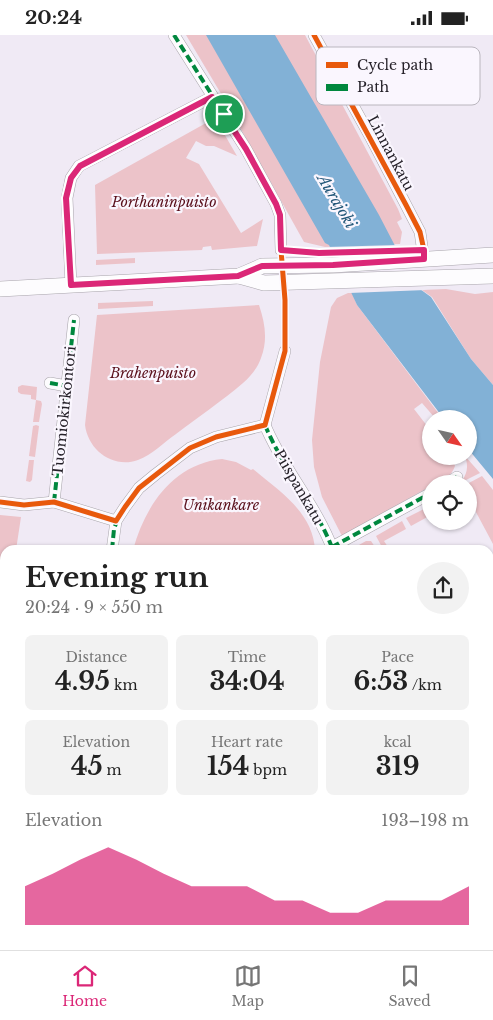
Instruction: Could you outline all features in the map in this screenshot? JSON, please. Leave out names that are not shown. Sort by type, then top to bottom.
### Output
[{"type":"main road","points":[[0,289],[238,276],[262,266],[333,265],[493,255]]},
{"type":"main road","points":[[238,276],[261,283],[493,276]]},
{"type":"street","points":[[174,35],[246,149],[276,204],[280,215],[281,250]]},
{"type":"street","name":"Linnankatu","points":[[314,35],[321,47]]},
{"type":"street","points":[[71,285],[66,198],[71,178],[80,166],[212,97]]},
{"type":"street","name":"Linnankatu","points":[[353,105],[420,232],[420,260]]},
{"type":"street","name":"Tuomiokirkontori","points":[[54,502],[74,320]]},
{"type":"street","points":[[113,545],[116,521],[139,488],[190,448],[216,437],[264,425],[285,351]]},
{"type":"street","points":[[50,383],[67,386]]},
{"type":"street","name":"Piispankatu","points":[[264,425],[271,440],[312,506],[331,545]]},
{"type":"street","points":[[340,545],[422,498]]},
{"type":"street","points":[[0,502],[24,505],[54,502],[116,521]]},
{"type":"green space","points":[[186,35],[305,35],[316,56],[316,105],[342,105],[398,209],[402,219],[397,222],[402,232],[400,244],[325,247],[304,242]]},
{"type":"green space","name":"Porthaninpuisto","points":[[215,118],[237,156],[196,141],[186,158],[199,164],[241,233],[263,219],[257,246],[212,250],[211,246],[203,247],[202,250],[97,254],[95,185]]},
{"type":"green space","points":[[135,258],[135,263],[96,265],[96,260]]},
{"type":"green space","points":[[446,289],[475,294],[493,292],[493,385],[471,359],[432,297],[422,290]]},
{"type":"green space","points":[[352,293],[357,305],[436,410],[428,410],[422,403],[414,409],[422,419],[422,465],[455,466],[450,475],[422,475],[422,491],[342,536],[322,497],[314,467],[312,440],[320,362],[331,307],[337,298]]},
{"type":"green space","points":[[153,301],[153,306],[98,309],[98,303]]},
{"type":"green space","name":"Brahenpuisto","points":[[259,305],[265,331],[263,351],[256,368],[243,383],[143,458],[129,462],[120,462],[103,455],[96,449],[87,434],[85,425],[97,315]]},
{"type":"green space","points":[[22,385],[37,387],[36,400],[31,399],[31,395],[18,392],[18,387]]},
{"type":"green space","points":[[36,400],[41,401],[42,404],[39,422],[33,422]]},
{"type":"green space","points":[[33,426],[39,426],[35,457],[29,456]]},
{"type":"green space","name":"Unikankare","points":[[222,459],[236,462],[251,470],[253,469],[284,494],[301,513],[308,524],[314,545],[135,545],[145,518],[164,490],[175,478],[189,469]]},
{"type":"green space","points":[[29,460],[34,460],[32,480],[30,482],[26,481]]},
{"type":"green space","points":[[467,465],[473,465],[480,473],[465,475]]},
{"type":"green space","points":[[482,476],[493,490],[493,544],[477,514],[477,479]]},
{"type":"green space","points":[[422,510],[422,520],[411,526],[406,518]]},
{"type":"green space","points":[[0,515],[21,517],[17,545],[0,545]]},
{"type":"green space","points":[[402,521],[406,529],[384,541],[387,545],[381,545],[376,536]]},
{"type":"green space","points":[[366,541],[371,541],[374,545],[359,545]]},
{"type":"water","name":"Aurajoki","points":[[206,35],[275,35],[379,215],[413,284],[431,297],[471,359],[493,385],[493,479],[478,461],[478,410],[437,410],[357,305],[329,245],[325,243]]},
{"type":"pier","points":[[397,245],[415,282],[426,290],[349,293],[327,247]]},
{"type":"marked path","points":[[174,35],[246,149],[276,204],[280,215],[281,250]]},
{"type":"marked path","points":[[71,285],[67,198],[71,178],[79,166],[212,97]]},
{"type":"marked path","points":[[54,502],[74,320]]},
{"type":"marked path","points":[[50,383],[67,386]]},
{"type":"marked path","points":[[265,425],[281,457],[318,518],[331,545]]},
{"type":"marked path","points":[[336,545],[422,498]]},
{"type":"marked path","points":[[112,545],[114,529],[118,518]]},
{"type":"cycle path","points":[[314,35],[320,47]]},
{"type":"cycle path","points":[[0,502],[24,505],[54,502],[116,521],[139,488],[190,448],[216,437],[265,425],[285,351],[285,300],[281,250],[319,253],[424,250],[420,232],[352,105]]},
{"type":"route","points":[[212,97],[224,114],[246,149],[276,204],[280,215],[281,250],[319,253],[424,250],[424,259],[333,265],[262,266],[238,276],[71,285],[66,198],[71,178],[80,166],[212,97]]}]
